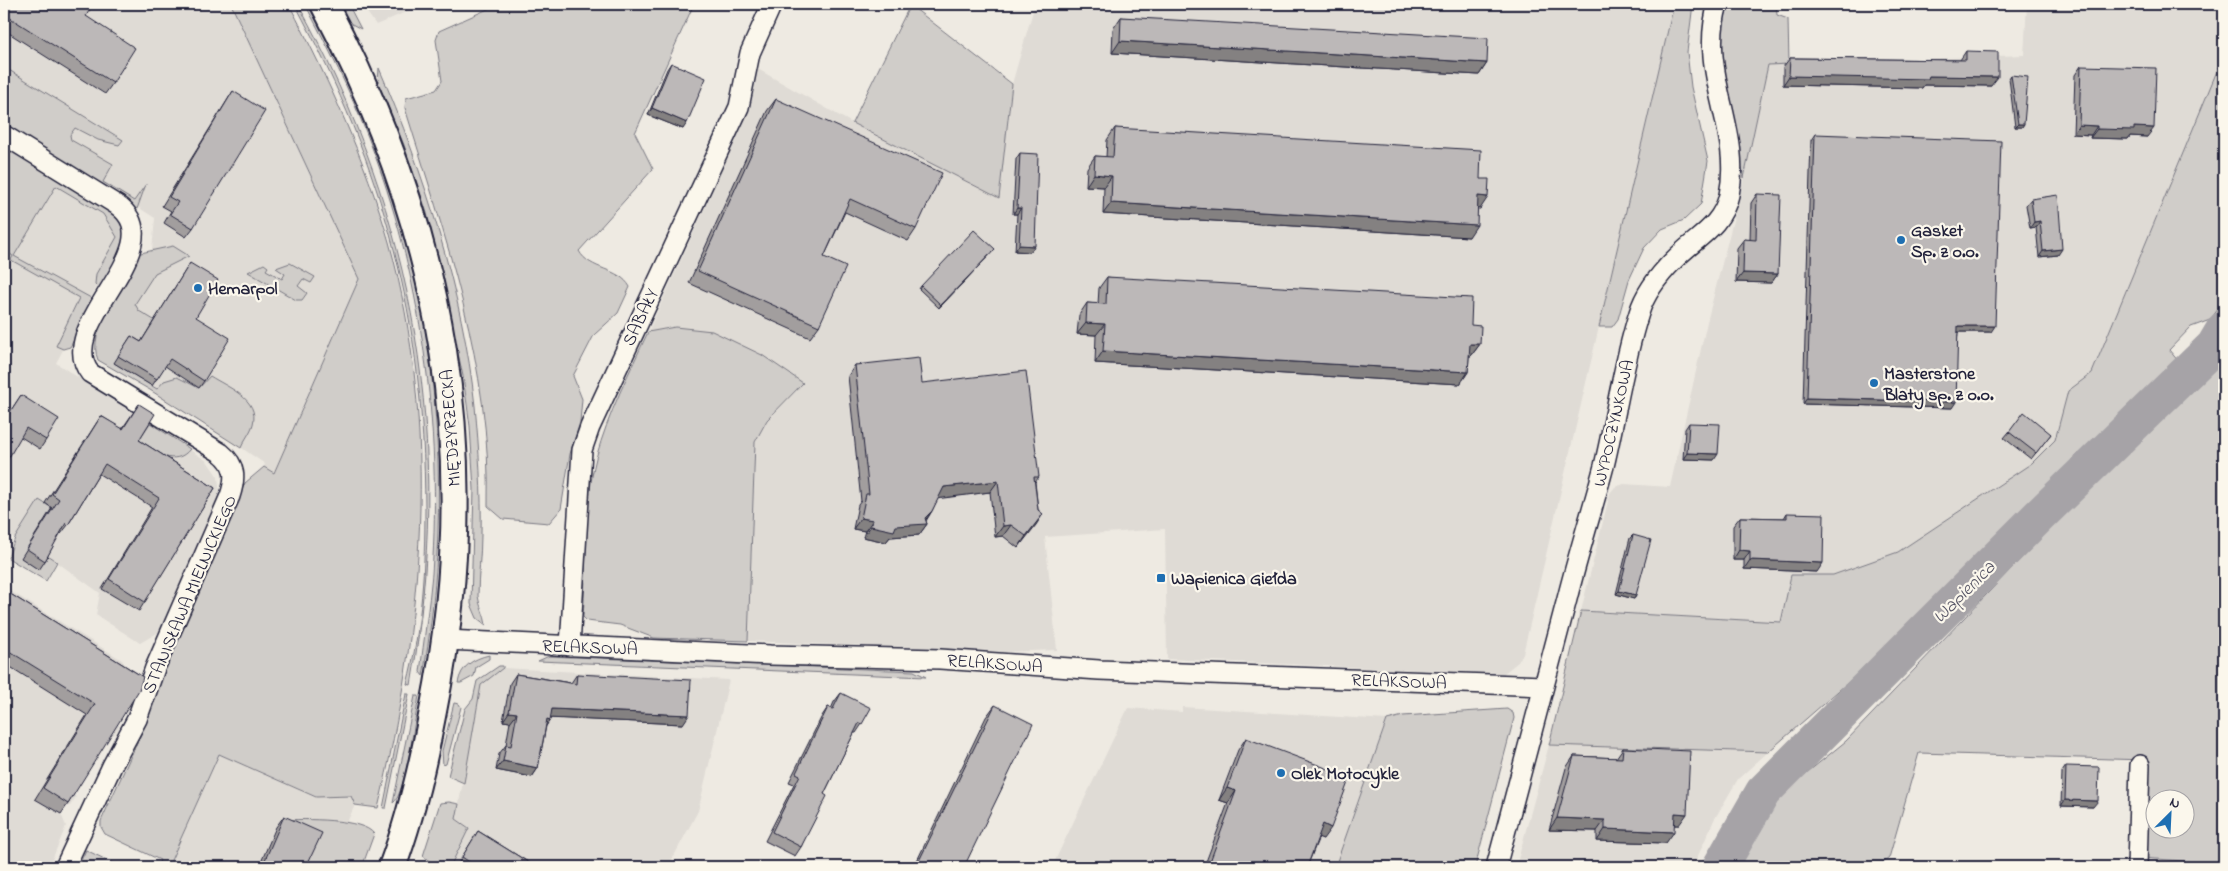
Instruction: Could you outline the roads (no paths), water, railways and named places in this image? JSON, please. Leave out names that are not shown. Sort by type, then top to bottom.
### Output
[{"type":"main road","name":"MIĘDZYRZECKA","points":[[324,4],[359,71],[394,157],[419,235],[439,325],[451,408],[455,480],[455,550],[446,640],[424,758],[392,867]]},
{"type":"street","name":"SABAŁY","points":[[570,646],[582,450],[590,427],[739,107],[750,54],[772,4]]},
{"type":"street","name":"WYPOCZYNKOWA","points":[[1496,867],[1543,686],[1604,465],[1639,312],[1652,284],[1675,258],[1708,232],[1722,214],[1729,196],[1732,152],[1713,67],[1712,41],[1718,4]]},
{"type":"street","name":"STANISŁAWA MIELNICKIEGO","points":[[4,135],[117,205],[127,213],[134,226],[132,246],[85,340],[82,358],[85,366],[90,373],[221,452],[231,463],[234,477],[230,496],[155,668],[137,718],[64,867]]},
{"type":"street","name":"RELAKSOWA","points":[[446,640],[940,659],[1099,670],[1543,686]]},
{"type":"street","points":[[2137,867],[2140,765]]},
{"type":"waterway","name":"Wapienica","points":[[1720,867],[1763,792],[2039,516],[2214,346],[2224,329]]},
{"type":"place","name":"Gasket Sp. z o.o.","points":[[1901,240]]},
{"type":"place","name":"Hemarpol","points":[[198,288]]},
{"type":"place","name":"Masterstone Blaty sp. z o.o.","points":[[1874,383]]},
{"type":"place","name":"Wapienica Giełda","points":[[1161,578]]},
{"type":"place","name":"Olek Motocykle","points":[[1281,773]]}]
